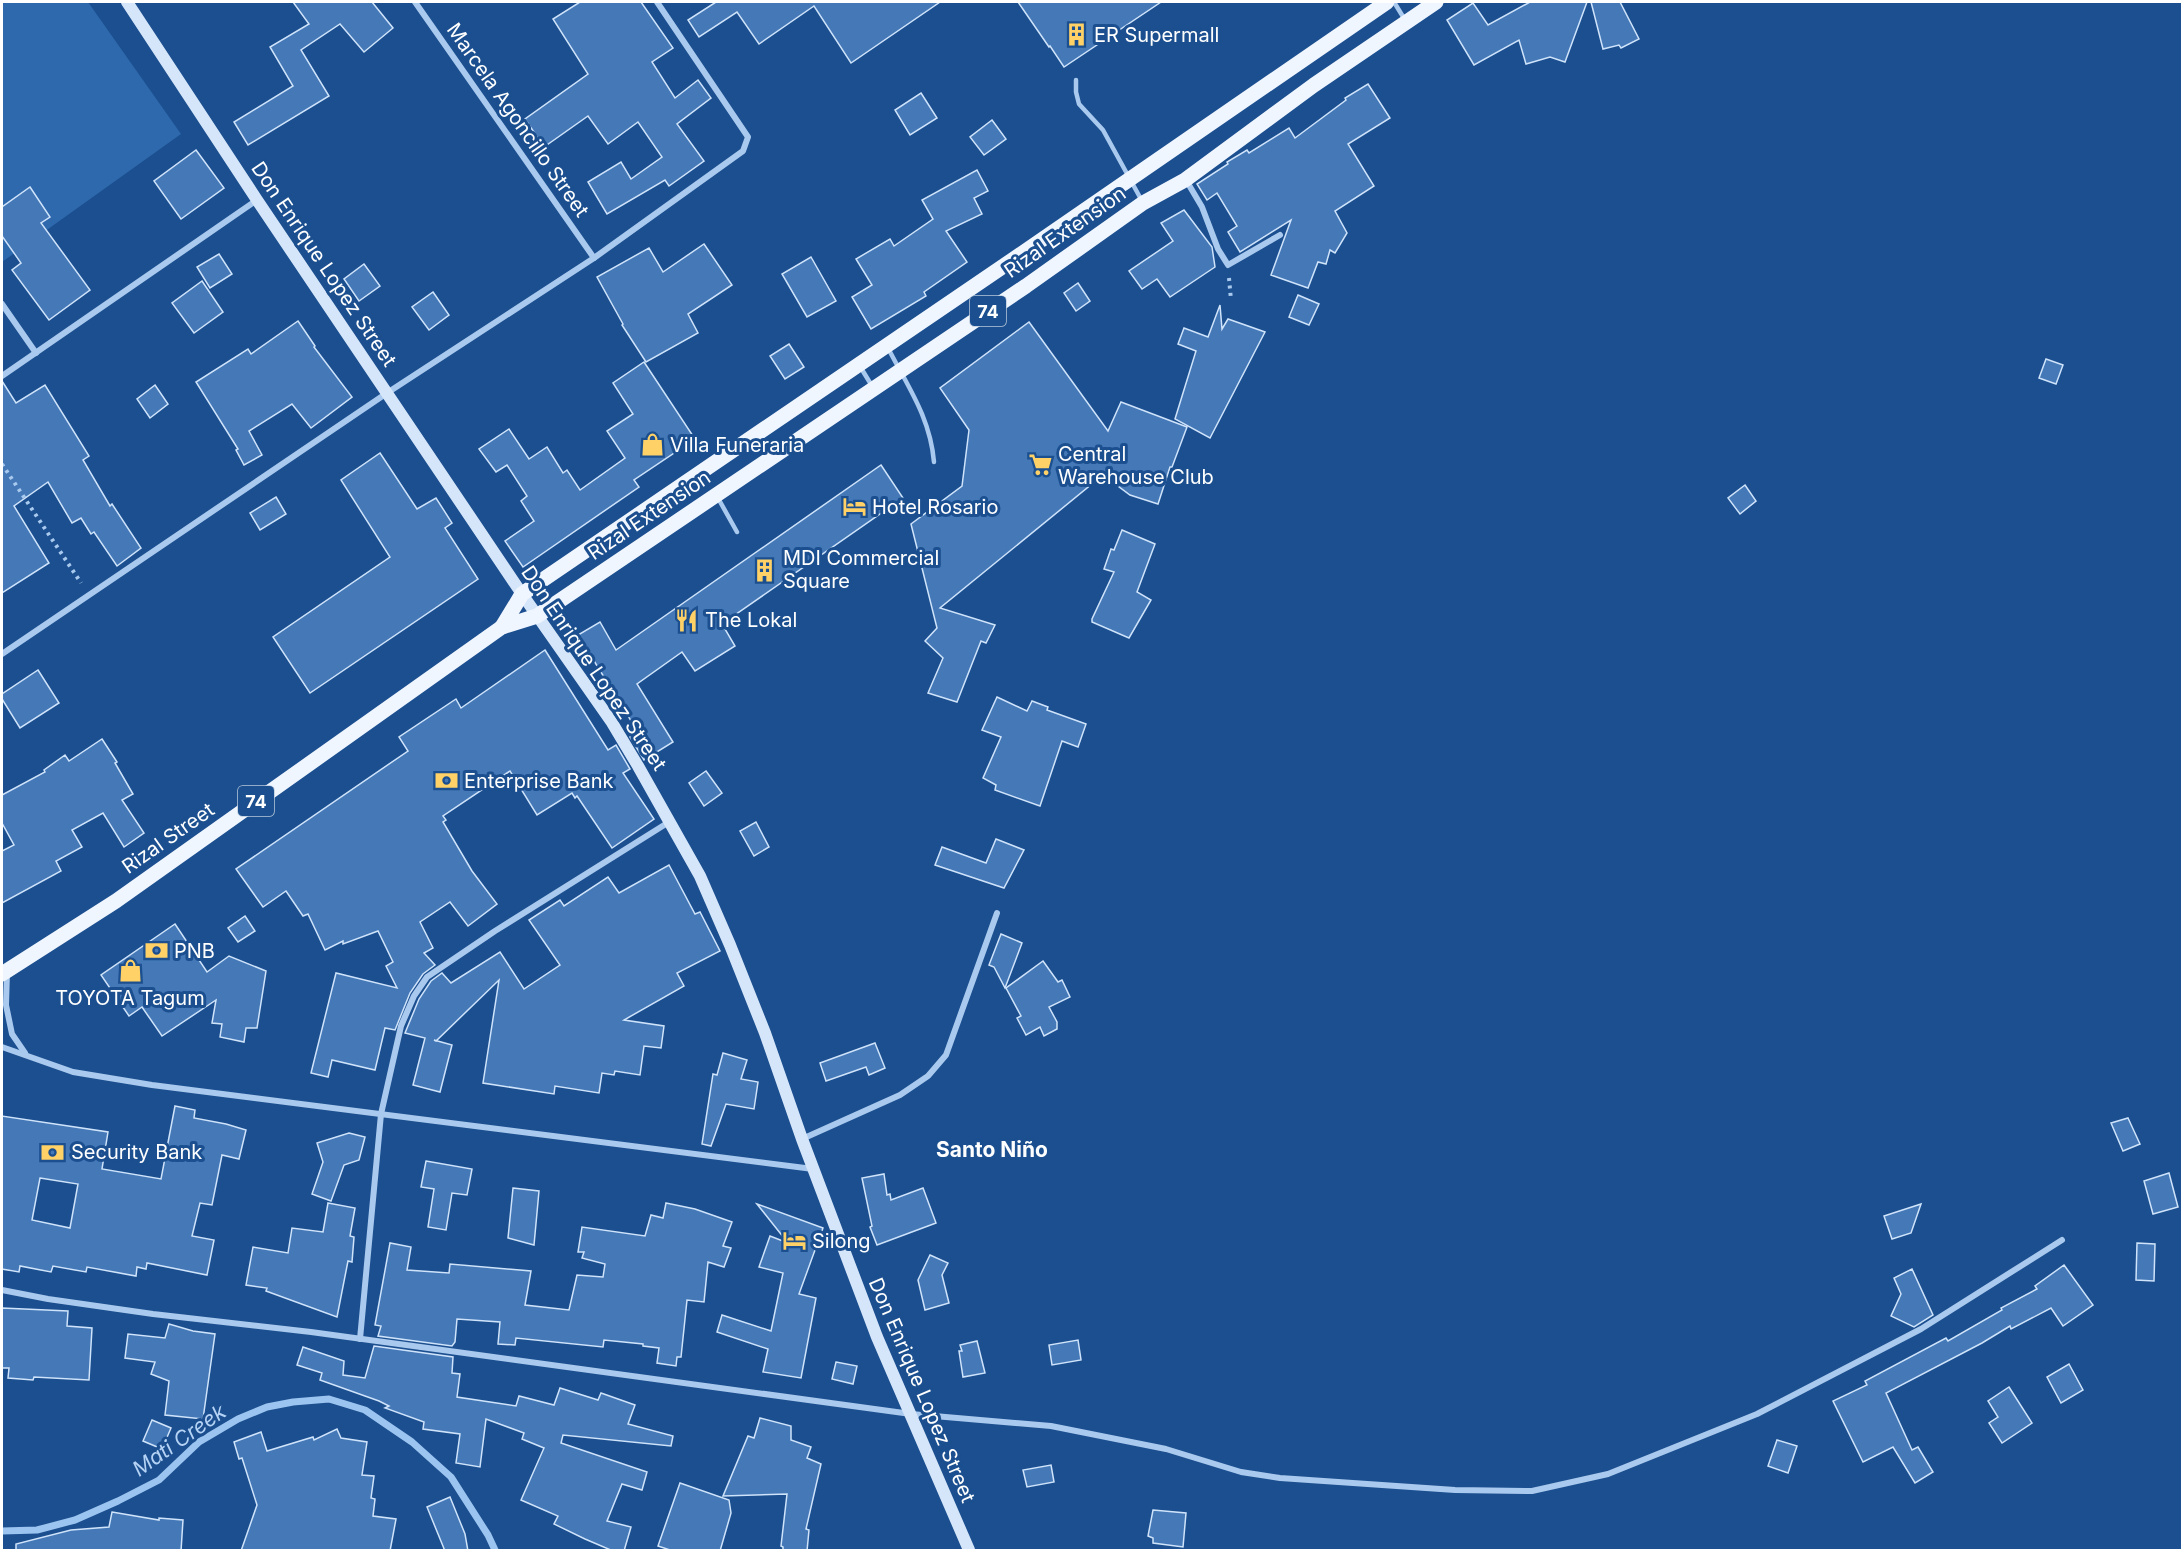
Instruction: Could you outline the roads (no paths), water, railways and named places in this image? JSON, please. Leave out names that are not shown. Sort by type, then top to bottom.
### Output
[{"type":"main road","name":"Rizal Extension","points":[[522,594],[1387,2]]},
{"type":"main road","name":"Rizal Extension","points":[[537,616],[900,371],[1143,203],[1185,180],[1314,85],[1436,2]]},
{"type":"main road","name":"Rizal Street","points":[[502,627],[522,594]]},
{"type":"main road","name":"Rizal Street","points":[[4,973],[116,901],[502,627],[537,616]]},
{"type":"street","name":"Don Enrique Lopez Street","points":[[126,2],[522,594],[610,721],[699,876],[730,945],[765,1033],[813,1169],[877,1337],[969,1551]]},
{"type":"street","name":"Marcela Agoncillo Street","points":[[415,2],[594,258]]},
{"type":"street","points":[[2,654],[387,393],[594,258],[743,151],[748,137],[657,2]]},
{"type":"street","points":[[1185,180],[1202,207],[1218,249],[1228,265],[1280,235]]},
{"type":"street","points":[[2,376],[257,200]]},
{"type":"street","points":[[2,304],[36,352]]},
{"type":"street","points":[[360,1339],[381,1114],[400,1026],[414,996],[426,977],[669,822]]},
{"type":"street","points":[[802,1139],[900,1095],[928,1076],[946,1055],[997,913]]},
{"type":"street","points":[[4,973],[6,1005],[12,1034],[26,1054]]},
{"type":"street","points":[[2,1047],[73,1072],[152,1085],[813,1169]]},
{"type":"street","points":[[2,1290],[153,1314],[360,1339],[910,1414],[1051,1426],[1166,1449],[1241,1472],[1281,1478],[1455,1490],[1532,1491],[1608,1474],[1757,1414],[1921,1329],[2062,1240]]},
{"type":"lane","points":[[1394,2],[1406,22]]},
{"type":"lane","points":[[1076,80],[1079,104],[1102,130],[1143,203]]},
{"type":"lane","points":[[886,345],[927,421],[934,462]]},
{"type":"lane","points":[[859,365],[873,389]]},
{"type":"lane","points":[[716,495],[737,532]]},
{"type":"waterway","name":"Mati Creek","points":[[2,1531],[37,1530],[75,1520],[159,1480],[199,1442],[238,1419],[267,1407],[329,1399],[365,1410],[412,1442],[451,1477],[495,1550]]},
{"type":"place","name":"ER Supermall","points":[[1076,35]]},
{"type":"place","name":"Villa Funeraria","points":[[652,445]]},
{"type":"place","name":"Central Warehouse Club","points":[[1040,465]]},
{"type":"place","name":"Hotel Rosario","points":[[854,507]]},
{"type":"place","name":"MDI Commercial Square","points":[[765,570]]},
{"type":"place","name":"The Lokal","points":[[687,620]]},
{"type":"place","name":"Enterprise Bank","points":[[446,781]]},
{"type":"place","name":"PNB","points":[[156,951]]},
{"type":"place","name":"TOYOTA Tagum","points":[[130,970]]},
{"type":"place","name":"Security Bank","points":[[53,1152]]},
{"type":"place","name":"Silong","points":[[794,1241]]},
{"type":"district","name":"Santo Niño","points":[[992,1149]]}]
